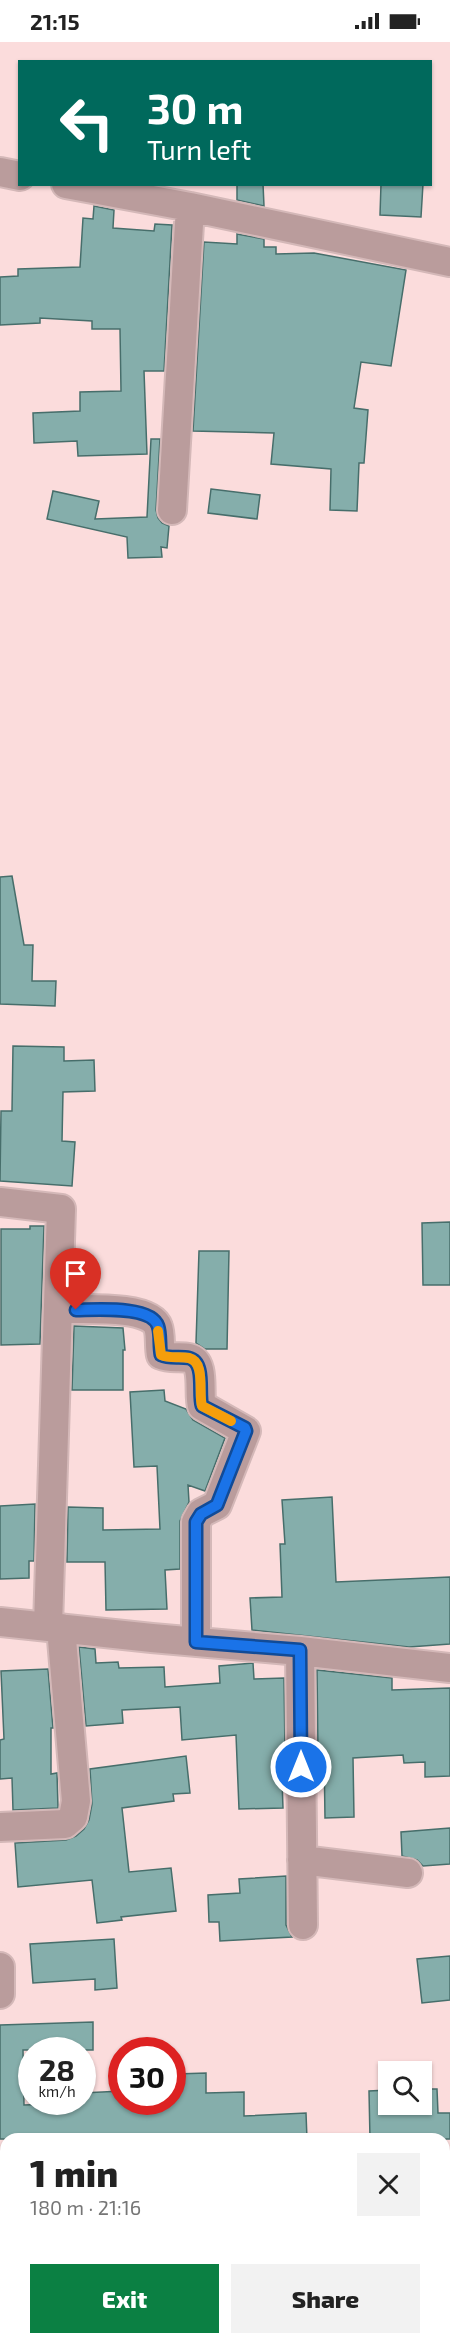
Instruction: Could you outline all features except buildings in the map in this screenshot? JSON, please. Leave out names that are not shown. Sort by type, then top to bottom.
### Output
[{"type":"street","points":[[0,172],[18,176]]},
{"type":"street","points":[[77,186],[190,207],[450,262]]},
{"type":"street","points":[[172,510],[190,207]]},
{"type":"street","points":[[0,1202],[61,1209],[54,1627],[76,1801],[73,1817],[65,1824],[0,1827]]},
{"type":"street","points":[[58,1309],[130,1311],[149,1316],[158,1326],[161,1355],[190,1358],[197,1364],[200,1372],[202,1406],[246,1431],[217,1505],[201,1514],[196,1522],[196,1642]]},
{"type":"street","points":[[0,1622],[300,1650],[450,1668]]},
{"type":"street","points":[[300,1650],[303,1925]]},
{"type":"street","points":[[302,1860],[408,1873]]},
{"type":"street","points":[[0,1967],[0,1994]]},
{"type":"slow traffic","points":[[158,1331],[163,1357],[190,1358],[197,1364],[200,1372],[202,1406],[231,1421]]},
{"type":"route","points":[[76,1310],[130,1311],[149,1316],[158,1326],[163,1357],[190,1358],[197,1364],[200,1372],[202,1406],[245,1428],[246,1431],[217,1505],[214,1509],[201,1514],[196,1522],[196,1642],[300,1650],[301,1767]]}]
